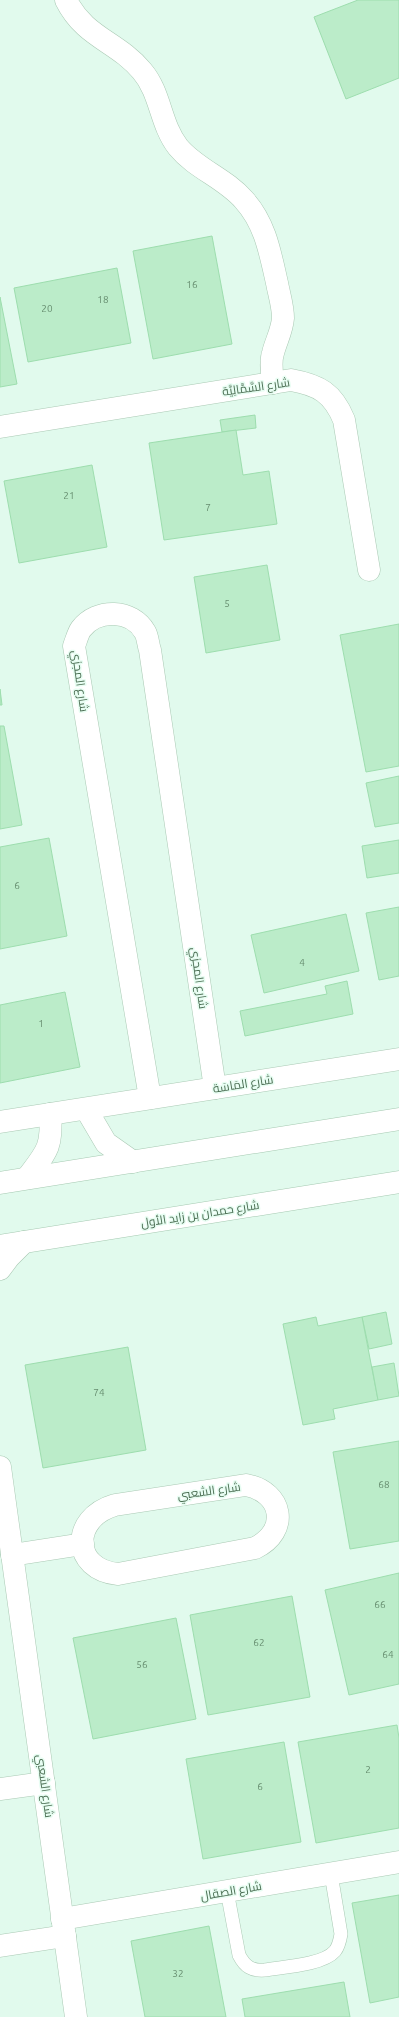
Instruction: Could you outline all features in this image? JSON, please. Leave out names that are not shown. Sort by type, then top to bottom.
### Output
[{"type":"street","points":[[66,0],[72,12],[88,29],[133,60],[144,73],[154,89],[170,135],[178,147],[192,160],[234,189],[245,201],[262,227],[268,242],[283,318],[281,332],[272,355],[273,383]]},
{"type":"street","name":"شارع السَّمَّالِيَّة","points":[[0,427],[291,380],[310,384],[325,392],[338,405],[344,420],[369,570]]},
{"type":"street","name":"شارع المجزي","points":[[150,1098],[74,646],[81,629],[95,616],[114,613],[132,618],[145,632],[150,650],[215,1088]]},
{"type":"street","name":"شارع المَاسَة","points":[[0,1122],[399,1059]]},
{"type":"street","points":[[86,1109],[106,1142],[133,1162]]},
{"type":"street","points":[[27,1178],[48,1151],[52,1133],[50,1114]]},
{"type":"street","points":[[0,1183],[399,1119]]},
{"type":"street","name":"شارع حمدان بن زايد الأول","points":[[0,1246],[399,1182]]},
{"type":"street","points":[[0,1269],[9,1257],[24,1242]]},
{"type":"street","name":"شارع الشعبي","points":[[0,1467],[76,2017]]},
{"type":"street","name":"شارع الشعبي","points":[[234,1486],[257,1487],[271,1497],[278,1513],[278,1524],[273,1534],[266,1543],[255,1548],[118,1574],[108,1573],[90,1562],[85,1554],[83,1544],[83,1533],[87,1522],[94,1514],[104,1508],[234,1486]]},
{"type":"street","points":[[12,1555],[83,1544]]},
{"type":"street","points":[[0,1789],[44,1783]]},
{"type":"street","name":"شارع الصقال","points":[[0,1946],[64,1927],[228,1891],[399,1862]]},
{"type":"lane","points":[[228,1891],[239,1955],[243,1962],[249,1968],[257,1971],[273,1969],[319,1961],[328,1958],[335,1951],[340,1942],[341,1934],[331,1874]]},
{"type":"building","points":[[358,0],[399,0],[399,78],[346,99],[314,17]]},
{"type":"building","points":[[212,236],[232,344],[153,359],[133,251]]},
{"type":"building","points":[[117,268],[131,343],[28,362],[14,288]]},
{"type":"building","points":[[0,297],[17,384],[0,387]]},
{"type":"building","points":[[255,415],[256,428],[222,432],[220,420]]},
{"type":"building","points":[[236,430],[243,475],[269,471],[277,524],[164,540],[149,443]]},
{"type":"building","points":[[92,465],[107,547],[19,563],[4,481]]},
{"type":"building","points":[[267,565],[280,640],[206,653],[194,577]]},
{"type":"building","points":[[399,624],[399,766],[366,772],[340,635]]},
{"type":"building","points":[[0,689],[2,705],[0,705]]},
{"type":"building","points":[[0,726],[4,726],[22,825],[0,829]]},
{"type":"building","points":[[399,776],[399,823],[375,827],[366,783]]},
{"type":"building","points":[[49,838],[67,936],[0,949],[0,847]]},
{"type":"building","points":[[399,840],[399,873],[367,878],[362,846]]},
{"type":"building","points":[[399,907],[399,976],[379,980],[366,913]]},
{"type":"building","points":[[346,914],[359,971],[264,993],[251,935]]},
{"type":"building","points":[[347,981],[353,1014],[245,1036],[240,1011],[327,994],[325,986]]},
{"type":"building","points":[[65,992],[80,1067],[0,1083],[0,1005]]},
{"type":"building","points":[[386,1312],[392,1344],[369,1349],[362,1317]]},
{"type":"building","points":[[316,1317],[318,1326],[362,1317],[378,1400],[333,1409],[335,1419],[303,1425],[283,1324]]},
{"type":"building","points":[[128,1347],[146,1450],[43,1468],[25,1365]]},
{"type":"building","points":[[394,1363],[399,1396],[378,1400],[372,1367]]},
{"type":"building","points":[[399,1441],[399,1541],[350,1549],[333,1452]]},
{"type":"building","points":[[399,1573],[399,1684],[349,1695],[325,1590]]},
{"type":"building","points":[[292,1596],[310,1697],[208,1715],[190,1615]]},
{"type":"building","points":[[176,1618],[196,1719],[93,1739],[73,1638]]},
{"type":"building","points":[[397,1725],[399,1738],[399,1828],[316,1843],[298,1742]]},
{"type":"building","points":[[284,1742],[301,1842],[203,1859],[186,1759]]},
{"type":"building","points":[[399,1895],[399,1997],[370,2003],[352,1903]]},
{"type":"building","points":[[209,1926],[226,2017],[145,2017],[131,1941]]},
{"type":"building","points":[[344,1982],[350,2017],[245,2017],[242,1999]]}]
